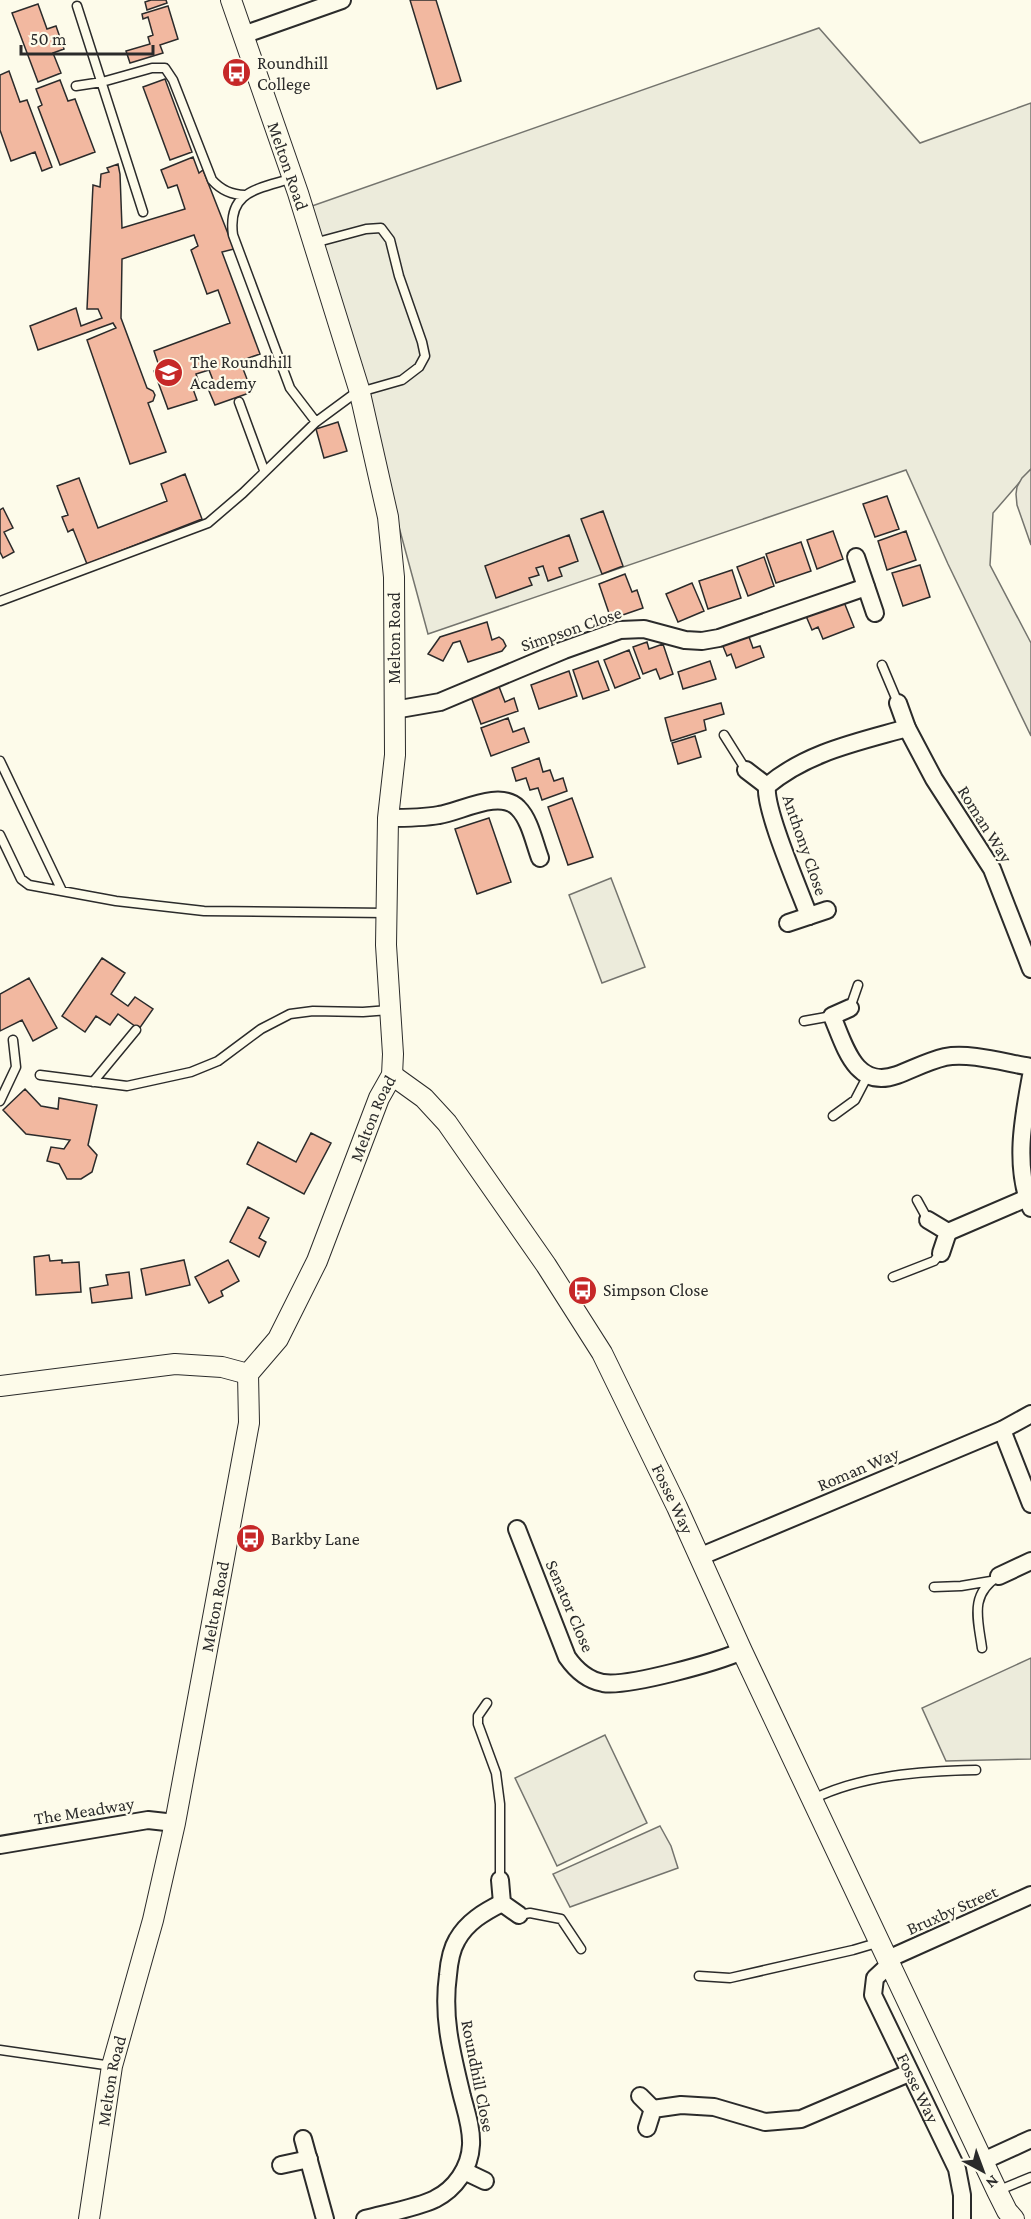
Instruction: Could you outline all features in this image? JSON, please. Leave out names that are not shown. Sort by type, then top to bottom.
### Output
[{"type":"street","name":"Melton Road","points":[[89,2219],[112,2066],[153,1920],[175,1823],[249,1423],[248,1374],[278,1339],[317,1261],[379,1098],[392,1075],[386,945],[388,819],[395,755],[393,567],[388,516],[360,391],[293,178],[231,0]]},
{"type":"street","points":[[243,34],[342,0]]},
{"type":"street","points":[[856,557],[875,613]]},
{"type":"street","name":"Simpson Close","points":[[394,710],[420,706],[456,696],[531,663],[620,630],[644,629],[685,640],[702,641],[719,638],[866,587]]},
{"type":"street","name":"Roman Way","points":[[898,703],[907,728],[934,779],[992,869],[1031,969]]},
{"type":"street","name":"Anthony Close","points":[[809,916],[771,812],[766,793],[767,786],[783,772],[817,755],[907,728]]},
{"type":"street","name":"Anthony Close","points":[[746,770],[767,786]]},
{"type":"street","points":[[388,819],[441,815],[481,803],[503,800],[517,806],[526,820],[540,858]]},
{"type":"street","name":"Anthony Close","points":[[788,923],[827,910]]},
{"type":"street","points":[[850,1008],[832,1016],[852,1061],[860,1071],[868,1075],[878,1078],[895,1076],[946,1056],[961,1056],[1031,1067]]},
{"type":"street","name":"Fosse Way","points":[[392,1075],[424,1098],[447,1123],[546,1265],[602,1353],[677,1507],[742,1651],[1010,2216]]},
{"type":"street","points":[[928,1221],[948,1232],[1029,1203],[1021,1155],[1027,1134],[1031,1076]]},
{"type":"street","points":[[941,1253],[948,1232]]},
{"type":"street","points":[[0,1386],[175,1364],[222,1367],[248,1374]]},
{"type":"street","name":"Roman Way","points":[[699,1557],[1002,1430],[1031,1414]]},
{"type":"street","points":[[1002,1430],[1027,1482],[1031,1504]]},
{"type":"street","name":"Senator Close","points":[[517,1529],[567,1657],[576,1669],[588,1677],[603,1683],[624,1684],[725,1659],[742,1651]]},
{"type":"street","points":[[995,1579],[1031,1561]]},
{"type":"street","name":"The Meadway","points":[[0,1845],[148,1820],[175,1823]]},
{"type":"street","points":[[500,1880],[502,1903],[519,1915]]},
{"type":"street","name":"Bruxby Street","points":[[889,1962],[1031,1895]]},
{"type":"street","name":"Roundhill Close","points":[[465,2171],[471,2145],[468,2121],[448,2035],[444,2002],[450,1958],[456,1940],[467,1927],[479,1915],[502,1903]]},
{"type":"street","name":"Fosse Way","points":[[889,1962],[875,1978],[873,1995],[957,2169],[962,2195],[962,2219]]},
{"type":"street","points":[[653,2109],[681,2105],[714,2107],[765,2122],[801,2119],[909,2073]]},
{"type":"street","points":[[640,2096],[653,2109]]},
{"type":"street","points":[[647,2128],[653,2109]]},
{"type":"street","points":[[303,2139],[325,2219]]},
{"type":"street","points":[[982,2161],[1031,2139]]},
{"type":"street","points":[[281,2165],[309,2159]]},
{"type":"street","points":[[365,2219],[434,2200],[452,2187],[465,2171],[485,2181]]},
{"type":"lane","points":[[76,6],[143,212]]},
{"type":"lane","points":[[76,86],[102,82],[152,68],[165,68],[172,80],[212,180],[218,187],[234,195],[244,195],[293,178]]},
{"type":"lane","points":[[244,195],[234,210],[231,221],[233,235],[290,387],[316,422]]},
{"type":"lane","points":[[0,601],[208,523],[243,493],[264,470],[316,422],[360,391],[402,380],[419,367],[425,356],[422,342],[399,276],[390,240],[381,228],[366,229],[314,243]]},
{"type":"lane","points":[[239,402],[264,470]]},
{"type":"lane","points":[[882,665],[898,703]]},
{"type":"lane","points":[[724,735],[746,770]]},
{"type":"lane","points":[[0,761],[62,891]]},
{"type":"lane","points":[[0,835],[21,879],[29,885],[116,901],[204,910],[387,913]]},
{"type":"lane","points":[[850,1008],[858,985]]},
{"type":"lane","points":[[40,1075],[127,1086],[191,1072],[218,1061],[261,1029],[290,1014],[313,1011],[390,1010]]},
{"type":"lane","points":[[804,1021],[832,1016]]},
{"type":"lane","points":[[93,1082],[136,1030]]},
{"type":"lane","points":[[0,1101],[16,1067],[13,1040]]},
{"type":"lane","points":[[833,1116],[855,1100],[868,1075]]},
{"type":"lane","points":[[917,1200],[928,1221]]},
{"type":"lane","points":[[892,1277],[934,1261],[941,1253]]},
{"type":"lane","points":[[934,1587],[961,1586],[995,1579]]},
{"type":"lane","points":[[982,1648],[977,1605],[981,1594],[995,1579]]},
{"type":"lane","points":[[487,1703],[478,1716],[478,1724],[496,1773],[501,1804],[500,1880]]},
{"type":"lane","points":[[813,1799],[834,1789],[886,1778],[939,1771],[976,1770]]},
{"type":"lane","points":[[519,1915],[530,1913],[561,1919],[581,1949]]},
{"type":"lane","points":[[699,1976],[730,1978],[853,1950],[880,1941]]},
{"type":"lane","points":[[0,2049],[112,2066]]},
{"type":"lane","points":[[997,2191],[1031,2177]]},
{"type":"shaded area","points":[[819,28],[920,143],[1031,103],[1031,469],[993,513],[990,565],[1031,643],[1031,736],[948,564],[906,470],[428,634],[312,206]]},
{"type":"shaded area","points":[[1031,469],[1031,545],[1017,505],[1016,494],[1022,478]]},
{"type":"shaded area","points":[[611,878],[645,967],[602,983],[569,895]]},
{"type":"shaded area","points":[[1031,1658],[1031,1759],[946,1761],[922,1708]]},
{"type":"shaded area","points":[[605,1735],[647,1823],[557,1866],[515,1778]]},
{"type":"shaded area","points":[[660,1826],[671,1846],[678,1868],[570,1907],[553,1874]]},
{"type":"building","points":[[166,0],[167,3],[147,10],[145,2]]},
{"type":"building","points":[[410,0],[436,0],[461,81],[437,89]]},
{"type":"building","points":[[38,4],[47,29],[56,26],[64,49],[53,53],[61,73],[38,82],[12,13]]},
{"type":"building","points":[[168,6],[178,39],[160,45],[163,53],[130,63],[126,51],[150,44],[148,37],[153,35],[148,17],[143,19],[142,14]]},
{"type":"building","points":[[9,71],[20,102],[27,100],[52,167],[42,171],[35,152],[11,161],[0,130],[0,75]]},
{"type":"building","points":[[165,79],[192,152],[170,160],[143,87]]},
{"type":"building","points":[[60,80],[68,101],[75,99],[95,152],[60,165],[38,107],[42,105],[36,89]]},
{"type":"building","points":[[193,157],[199,173],[203,170],[234,249],[222,252],[260,354],[240,361],[252,392],[215,405],[209,391],[216,388],[209,370],[196,374],[200,386],[193,389],[197,400],[168,409],[154,371],[160,369],[154,351],[230,323],[218,290],[207,294],[191,250],[198,246],[194,235],[122,259],[121,318],[147,388],[155,395],[153,401],[148,403],[166,452],[130,464],[87,340],[116,328],[113,323],[38,350],[30,326],[76,308],[81,326],[102,318],[98,309],[87,309],[93,185],[100,187],[101,174],[109,172],[107,168],[118,164],[122,228],[185,209],[177,185],[168,188],[161,170]]},
{"type":"building","points":[[338,422],[347,451],[324,458],[316,429]]},
{"type":"building","points":[[185,474],[202,519],[87,564],[73,529],[68,532],[62,517],[68,515],[57,486],[79,478],[98,528],[167,501],[161,484]]},
{"type":"building","points":[[887,496],[899,529],[875,537],[863,504]]},
{"type":"building","points":[[3,508],[13,528],[4,532],[14,552],[3,558],[0,552],[0,510]]},
{"type":"building","points":[[603,511],[623,566],[602,574],[581,519]]},
{"type":"building","points":[[833,531],[843,559],[817,569],[807,540]]},
{"type":"building","points":[[906,531],[916,560],[887,570],[878,541]]},
{"type":"building","points":[[569,535],[578,561],[559,568],[562,576],[548,581],[543,566],[536,568],[539,575],[529,578],[532,585],[496,598],[485,566]]},
{"type":"building","points":[[801,542],[811,571],[776,583],[766,554]]},
{"type":"building","points":[[764,557],[774,586],[748,596],[737,567]]},
{"type":"building","points":[[920,565],[930,597],[903,606],[892,573]]},
{"type":"building","points":[[732,570],[741,598],[708,609],[699,581]]},
{"type":"building","points":[[625,574],[632,592],[637,590],[643,608],[611,619],[599,584]]},
{"type":"building","points":[[692,583],[704,611],[678,622],[666,594]]},
{"type":"building","points":[[844,602],[854,627],[823,639],[818,627],[812,630],[806,616]]},
{"type":"building","points":[[487,622],[492,640],[499,637],[503,640],[506,646],[502,651],[468,662],[460,641],[453,643],[443,661],[428,654],[440,637]]},
{"type":"building","points":[[748,634],[753,648],[760,646],[764,657],[736,668],[731,654],[727,656],[722,644]]},
{"type":"building","points":[[647,642],[649,649],[663,644],[673,674],[660,679],[656,669],[643,674],[633,647]]},
{"type":"building","points":[[629,650],[640,678],[615,688],[604,660]]},
{"type":"building","points":[[598,661],[609,690],[583,699],[573,670]]},
{"type":"building","points":[[710,661],[716,679],[683,689],[678,672]]},
{"type":"building","points":[[569,671],[577,696],[539,709],[531,685]]},
{"type":"building","points":[[498,684],[505,702],[514,698],[518,711],[481,724],[470,694]]},
{"type":"building","points":[[721,703],[724,714],[704,720],[706,730],[671,741],[665,718]]},
{"type":"building","points":[[508,718],[513,732],[524,728],[529,742],[491,756],[481,728]]},
{"type":"building","points":[[695,736],[701,757],[678,764],[672,743]]},
{"type":"building","points":[[539,758],[543,772],[550,770],[554,781],[563,778],[567,791],[542,800],[538,788],[530,790],[526,778],[516,781],[512,768]]},
{"type":"building","points":[[572,798],[593,857],[568,865],[548,807]]},
{"type":"building","points":[[489,818],[511,882],[477,894],[455,829]]},
{"type":"building","points":[[102,958],[125,973],[111,994],[128,1006],[135,997],[153,1009],[139,1029],[118,1014],[110,1025],[96,1016],[85,1032],[62,1016]]},
{"type":"building","points":[[29,978],[57,1028],[33,1041],[22,1020],[0,1031],[0,994]]},
{"type":"building","points":[[25,1089],[41,1106],[58,1109],[59,1098],[97,1105],[88,1145],[97,1155],[92,1172],[81,1179],[67,1179],[59,1164],[47,1161],[51,1147],[64,1149],[70,1140],[26,1134],[3,1110]]},
{"type":"building","points":[[311,1133],[331,1143],[304,1194],[247,1164],[258,1142],[296,1162]]},
{"type":"building","points":[[248,1207],[269,1218],[259,1238],[266,1242],[259,1257],[230,1242]]},
{"type":"building","points":[[49,1255],[50,1261],[79,1262],[81,1292],[36,1295],[34,1257]]},
{"type":"building","points":[[184,1260],[190,1285],[146,1295],[141,1269]]},
{"type":"building","points":[[228,1260],[239,1281],[221,1291],[223,1296],[209,1303],[195,1277]]},
{"type":"building","points":[[129,1272],[132,1298],[92,1303],[90,1288],[108,1285],[106,1275]]},
{"type":"place","name":"Roundhill College","points":[[236,73]]},
{"type":"place","name":"The Roundhill Academy","points":[[169,372]]},
{"type":"place","name":"Simpson Close","points":[[582,1290]]},
{"type":"place","name":"Barkby Lane","points":[[250,1539]]}]
